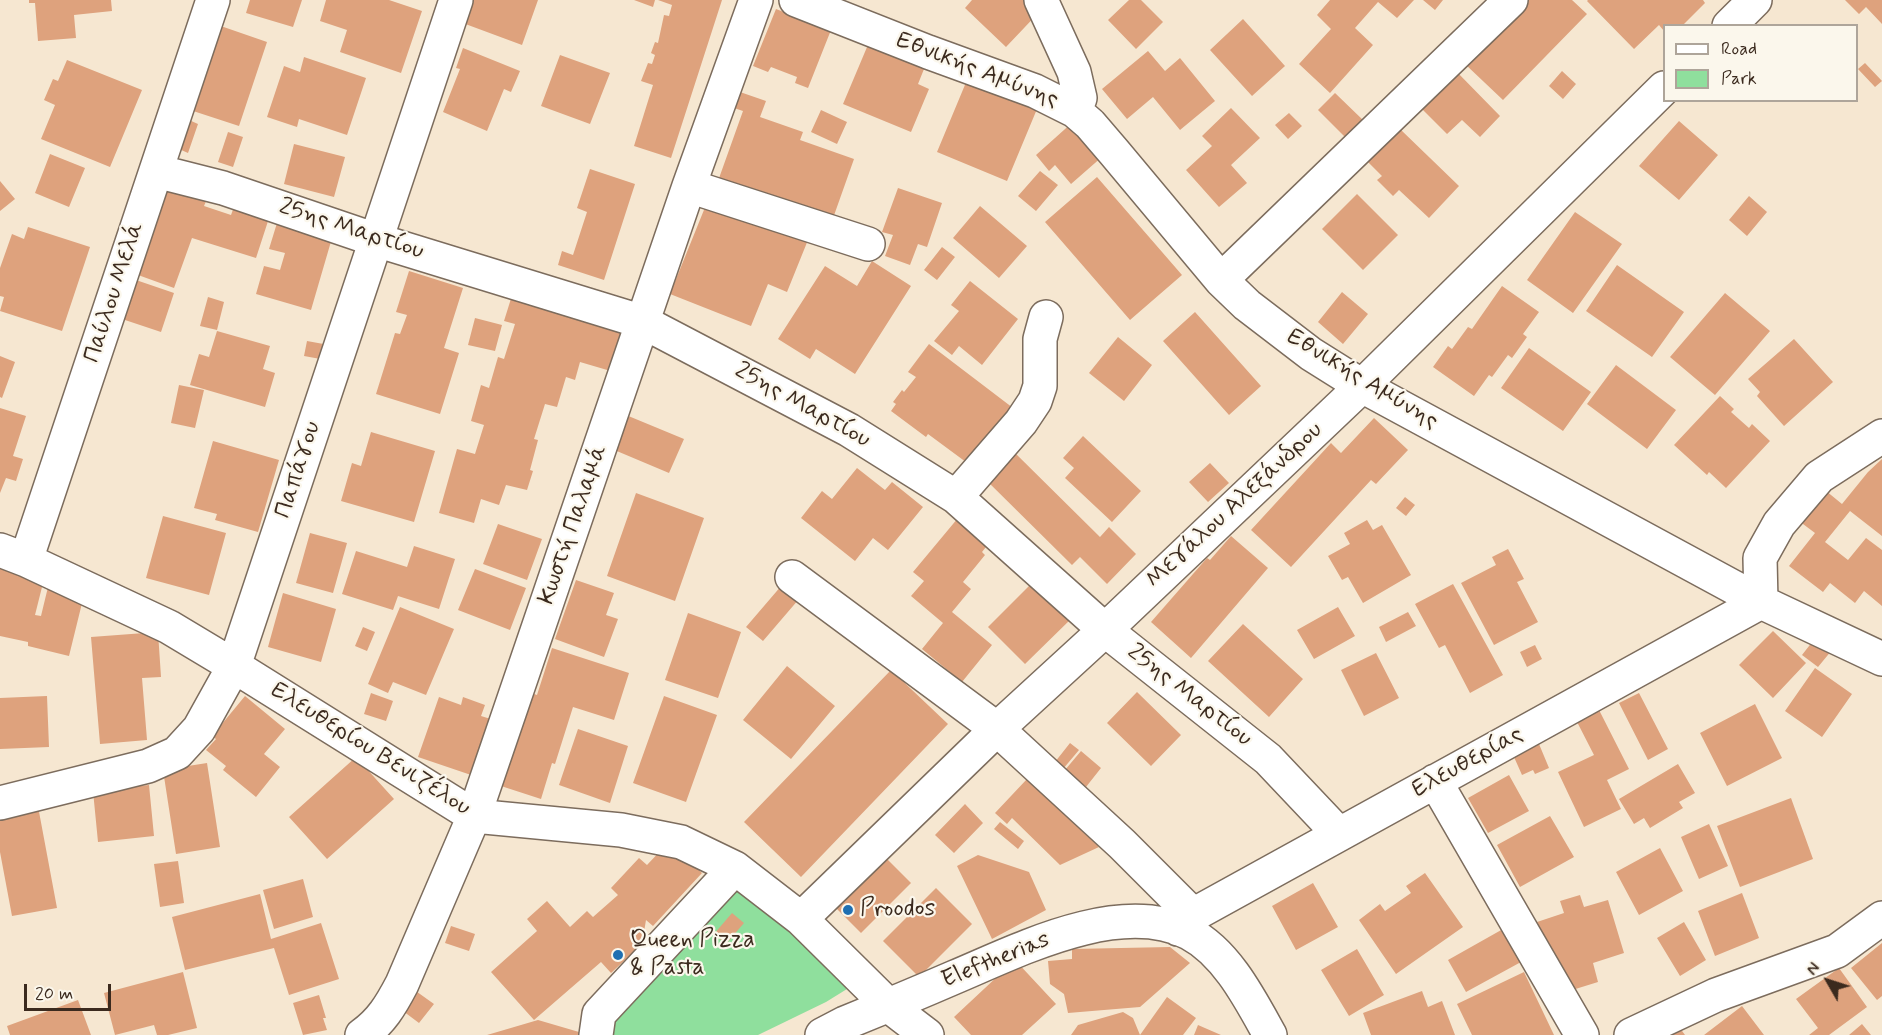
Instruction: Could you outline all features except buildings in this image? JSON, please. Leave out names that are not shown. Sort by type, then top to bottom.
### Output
[{"type":"street","name":"Παύλου Μελά","points":[[13,555],[156,171],[213,0]]},
{"type":"street","name":"Παπάγου","points":[[0,803],[148,766],[177,753],[199,729],[234,666],[456,0]]},
{"type":"street","name":"Κωστή Παλαμά","points":[[362,1035],[376,1025],[402,984],[474,816],[689,186],[756,0]]},
{"type":"street","name":"Εθνικής Αμύνης","points":[[796,0],[1035,91],[1075,111],[1090,124],[1221,280],[1247,305],[1311,354],[1362,386],[1761,602],[1882,659]]},
{"type":"street","points":[[1041,0],[1074,72],[1080,98],[1075,111]]},
{"type":"street","points":[[1221,280],[1511,0]]},
{"type":"street","points":[[1731,24],[1755,0]]},
{"type":"street","name":"Μεγάλου Αλεξάνδρου","points":[[801,919],[997,729],[1105,630],[1362,386],[1663,90]]},
{"type":"street","name":"25ης Μαρτίου","points":[[156,171],[223,188],[376,240],[643,322],[849,430],[956,497],[1105,630],[1268,759],[1340,834]]},
{"type":"street","points":[[689,186],[868,244]]},
{"type":"street","points":[[956,497],[1021,422],[1035,401],[1040,386],[1040,339],[1046,317]]},
{"type":"street","points":[[1761,602],[1760,558],[1779,524],[1819,477],[1882,436]]},
{"type":"street","name":"Ελευθερίου Βενιζέλου","points":[[13,555],[169,627],[474,816],[621,830],[681,842],[735,868],[801,919],[889,1006],[927,1035]]},
{"type":"street","points":[[792,577],[997,729],[1122,844],[1186,922],[1190,934],[1216,954],[1255,1008],[1270,1035]]},
{"type":"street","name":"Ελευθερίας","points":[[1186,922],[1435,781],[1761,602]]},
{"type":"street","points":[[1435,781],[1582,1035]]},
{"type":"street","points":[[596,1035],[599,1014],[735,868]]},
{"type":"street","points":[[1631,1035],[1716,996],[1837,951],[1882,918]]},
{"type":"street","name":"Eleftherias","points":[[822,1035],[845,1023],[1033,944],[1068,932],[1136,921],[1162,924],[1186,922]]},
{"type":"green space","points":[[742,884],[783,918],[847,989],[826,1002],[758,1035],[606,1035],[607,1027]]},
{"type":"place","name":"Proodos","points":[[848,910]]},
{"type":"place","name":"Queen Pizza & Pasta","points":[[618,955]]}]
